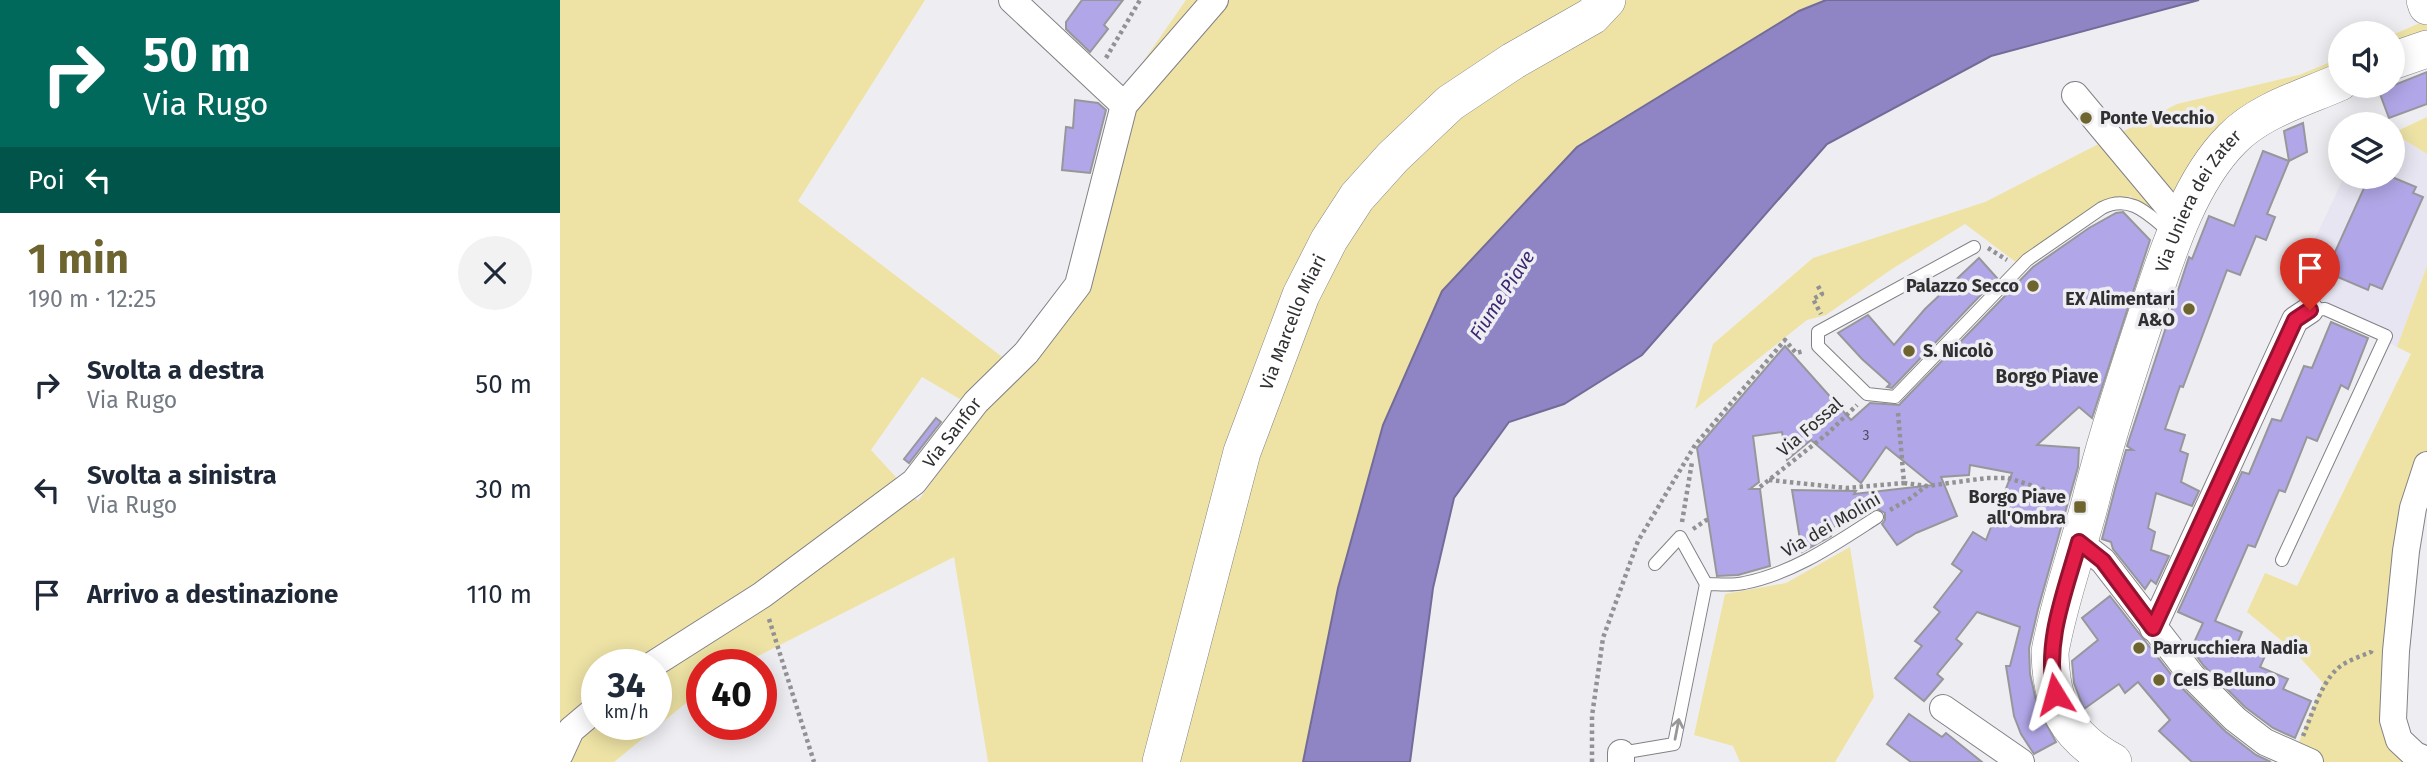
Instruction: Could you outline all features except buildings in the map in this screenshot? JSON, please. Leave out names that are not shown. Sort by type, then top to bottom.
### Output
[{"type":"street","points":[[1012,0],[1124,105]]},
{"type":"street","name":"Via Sanfor","points":[[672,652],[762,594],[914,482],[976,402],[1026,353],[1079,285],[1124,105],[1215,0]]},
{"type":"street","name":"Via Marcello Miari","points":[[1161,762],[1242,452],[1301,295],[1329,240],[1357,197],[1393,157],[1450,103],[1513,61],[1591,16],[1606,0]]},
{"type":"street","points":[[2425,0],[2427,6]]},
{"type":"street","points":[[2405,57],[2427,50]]},
{"type":"street","name":"Via Uniera dei Zater","points":[[2098,759],[2074,733],[2063,716],[2050,673],[2050,652],[2116,406],[2178,229],[2209,167],[2232,138],[2260,117],[2328,87]]},
{"type":"street","points":[[2075,95],[2143,177],[2178,229]]},
{"type":"street","points":[[2153,628],[2295,320],[2310,310]]},
{"type":"street","points":[[2427,465],[2413,508],[2416,549],[2396,651],[2393,720],[2399,740],[2414,755],[2427,761]]},
{"type":"street","points":[[2079,542],[2103,561],[2192,676],[2235,719],[2265,742],[2302,759]]},
{"type":"street","points":[[1943,708],[2021,762]]},
{"type":"street","points":[[560,754],[571,730],[581,722]]},
{"type":"lane","points":[[1974,247],[1818,332],[1818,346],[1867,394],[1888,398],[1898,396],[2018,269],[2095,212],[2116,202],[2127,202],[2178,229]]},
{"type":"lane","points":[[2282,559],[2386,336],[2325,309],[2310,310]]},
{"type":"lane","name":"Via dei Molini","points":[[1706,584],[1742,584],[1784,572],[1813,558],[1877,517]]},
{"type":"lane","points":[[1621,757],[1674,744],[1706,584],[1680,537],[1655,564]]},
{"type":"path","points":[[1094,77],[1140,0]]},
{"type":"path","points":[[1974,247],[1991,249],[2018,269]]},
{"type":"path","points":[[1818,286],[1822,294],[1813,299],[1827,327]]},
{"type":"path","points":[[1785,340],[1796,353]]},
{"type":"path","name":"Via Fossal","points":[[1760,487],[1827,434],[1867,394]]},
{"type":"path","points":[[1898,396],[1904,483]]},
{"type":"path","points":[[1679,468],[1692,462],[1680,537]]},
{"type":"path","points":[[1927,486],[2008,478],[2090,504]]},
{"type":"path","name":"Via Fossal","points":[[1769,481],[1846,488],[1904,483],[1927,486]]},
{"type":"path","name":"Via dei Molini","points":[[1877,517],[1927,486]]},
{"type":"path","points":[[762,594],[814,762]]},
{"type":"path","points":[[2302,759],[2328,681],[2344,664],[2371,652]]},
{"type":"shaded area","points":[[560,0],[925,0],[798,201],[1022,372],[1083,295],[1122,92],[1186,0],[1826,0],[1799,11],[1383,425],[1338,588],[1303,762],[988,762],[954,557],[772,649],[686,649],[686,703],[672,715],[672,649],[581,649],[581,740],[641,740],[614,762],[560,762]],"holes":[[[922,377],[982,412],[918,501],[871,450]]]},
{"type":"shaded area","points":[[2427,20],[2427,57],[2405,63],[2405,29]]},
{"type":"shaded area","points":[[2328,63],[2328,87],[2232,129],[2173,230],[2130,196],[2017,263],[1965,224],[1892,269],[1826,315],[1807,320],[1695,409],[1713,344],[1813,258],[1985,202],[2177,104],[2299,75]]},
{"type":"shaded area","points":[[2427,117],[2427,154],[2405,140],[2405,127]]},
{"type":"shaded area","points":[[2405,141],[2427,154],[2427,266],[2397,347],[2291,295],[2338,189],[2405,189]]},
{"type":"shaded area","points":[[2427,266],[2427,456],[2406,554],[2403,762],[2301,762],[2292,759],[2323,683],[2294,651],[2247,612],[2265,573],[2297,586],[2411,354],[2397,347]]},
{"type":"shaded area","points":[[1850,547],[1874,697],[1835,762],[1740,762],[1733,746],[1694,735],[1725,594],[1786,583]]},
{"type":"water","name":"Fiume Piave","points":[[1826,0],[2199,0],[1991,56],[1827,144],[1642,355],[1564,404],[1509,422],[1454,498],[1433,588],[1410,762],[1303,762],[1338,588],[1383,425],[1442,291],[1577,147],[1799,11]]},
{"type":"place","name":"Ponte Vecchio","points":[[2086,118]]},
{"type":"place","name":"Palazzo Secco","points":[[2033,286]]},
{"type":"place","name":"EX Alimentari A&O","points":[[2189,309]]},
{"type":"place","name":"S. Nicolò","points":[[1909,351]]},
{"type":"place","name":"Borgo Piave all'Ombra","points":[[2080,507]]},
{"type":"place","name":"Parrucchiera Nadia","points":[[2139,648]]},
{"type":"place","name":"CeIS Belluno","points":[[2159,680]]},
{"type":"district","name":"Borgo Piave","points":[[2047,376]]},
{"type":"route","points":[[2055,694],[2050,673],[2050,652],[2079,542],[2103,561],[2153,628],[2295,320],[2310,310]]}]
